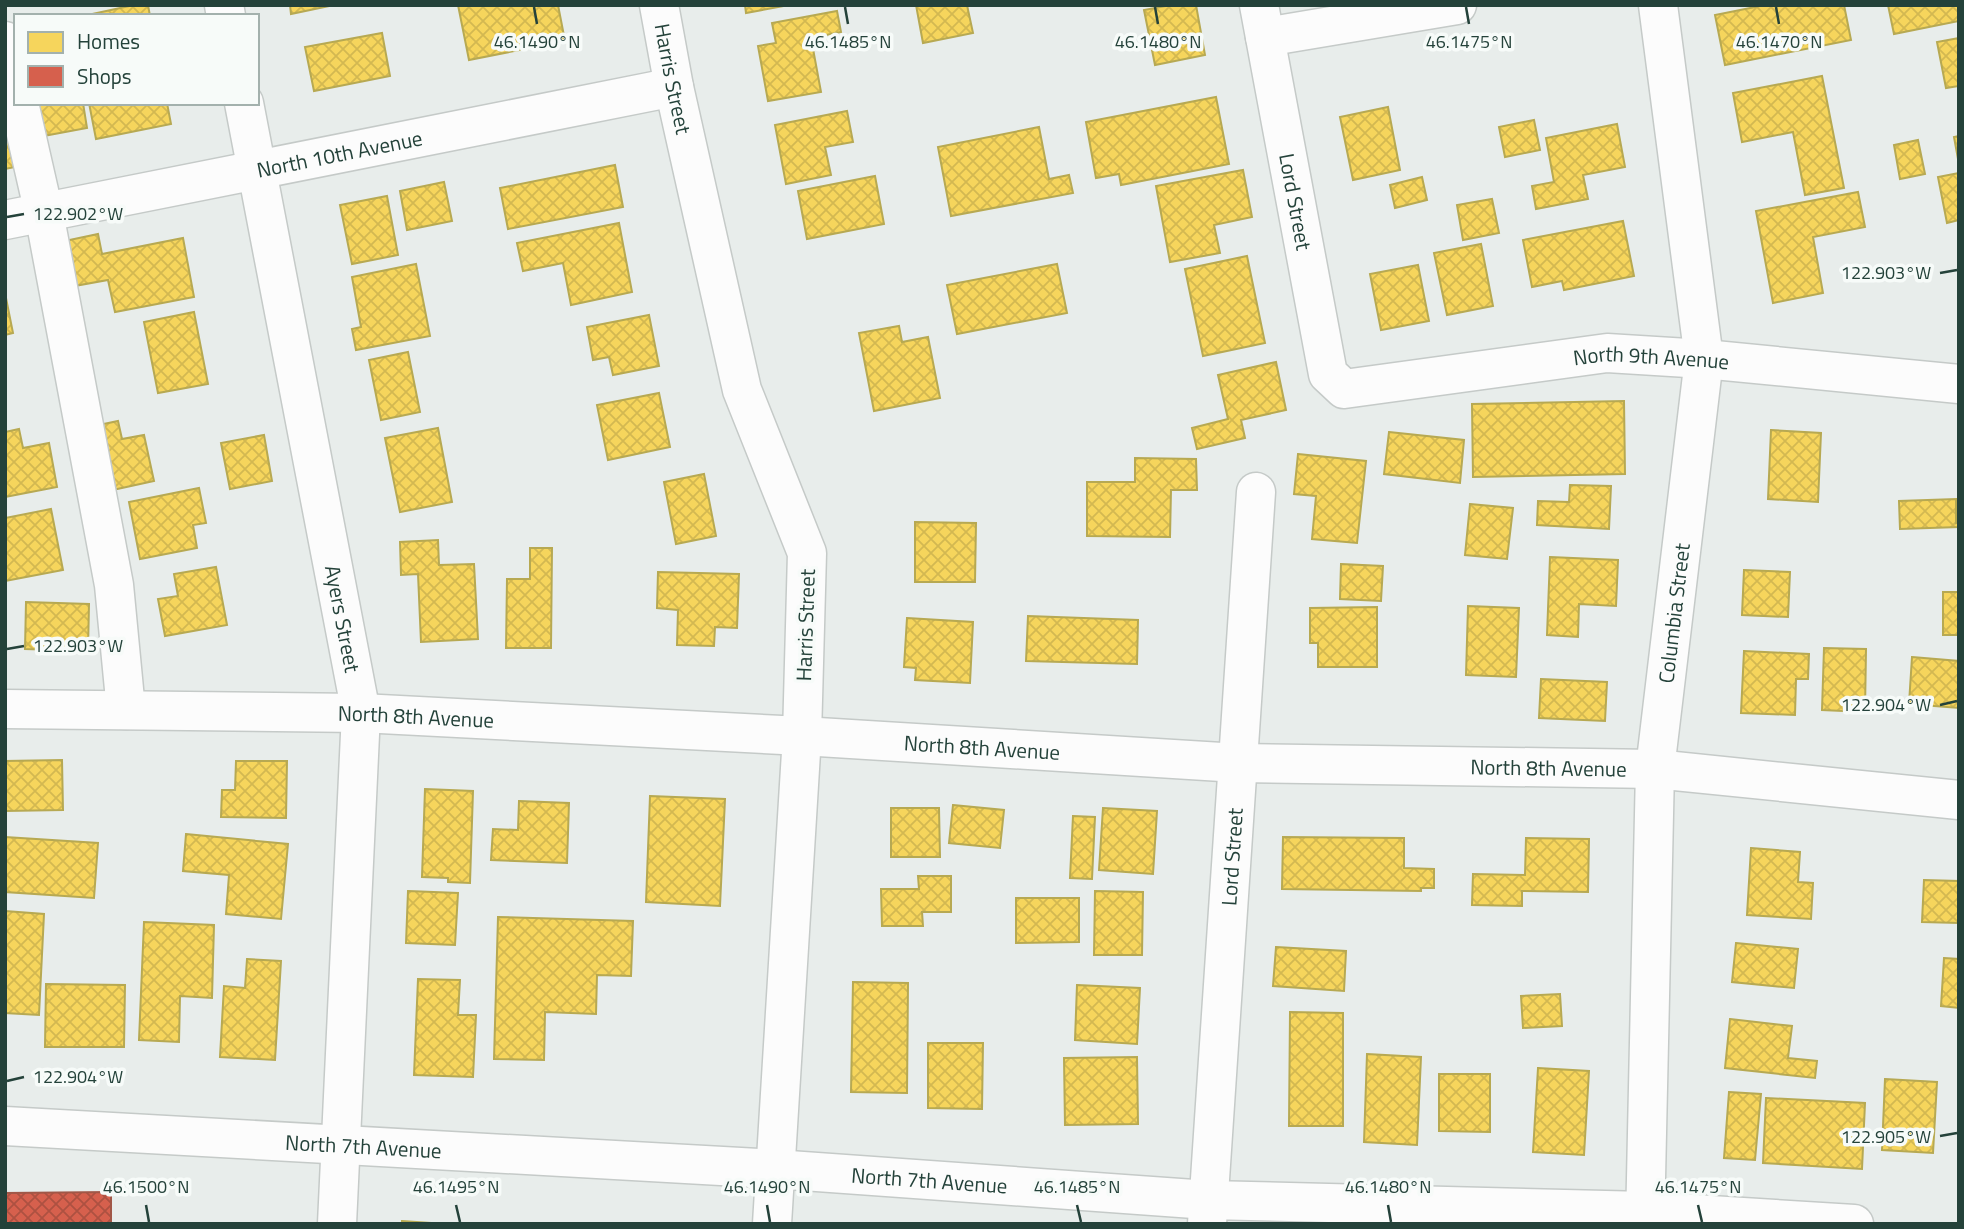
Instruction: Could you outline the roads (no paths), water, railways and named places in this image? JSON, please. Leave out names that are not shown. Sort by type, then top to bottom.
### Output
[{"type":"street","name":"Harris Street","points":[[659,5],[674,87],[742,390],[807,553],[802,736],[772,1224]]},
{"type":"street","points":[[1262,21],[1457,5]]},
{"type":"street","name":"Columbia Street","points":[[1646,1217],[1655,769],[1704,359],[1658,5]]},
{"type":"street","name":"Lord Street","points":[[1262,21],[1328,374],[1344,389]]},
{"type":"street","points":[[5,41],[14,79]]},
{"type":"street","name":"North 10th Avenue","points":[[5,220],[674,87]]},
{"type":"street","points":[[19,105],[44,213],[114,585],[126,710]]},
{"type":"street","name":"Ayers Street","points":[[244,105],[361,713],[337,1224]]},
{"type":"street","name":"North 9th Avenue","points":[[1344,389],[1607,353],[1704,359],[1959,384]]},
{"type":"street","name":"Lord Street","points":[[1207,1212],[1256,492]]},
{"type":"street","name":"North 8th Avenue","points":[[5,709],[361,713],[802,736],[1238,763],[1655,769],[1959,800]]},
{"type":"street","name":"North 7th Avenue","points":[[5,1126],[775,1169],[1207,1212],[1646,1217],[1854,1224]]}]
